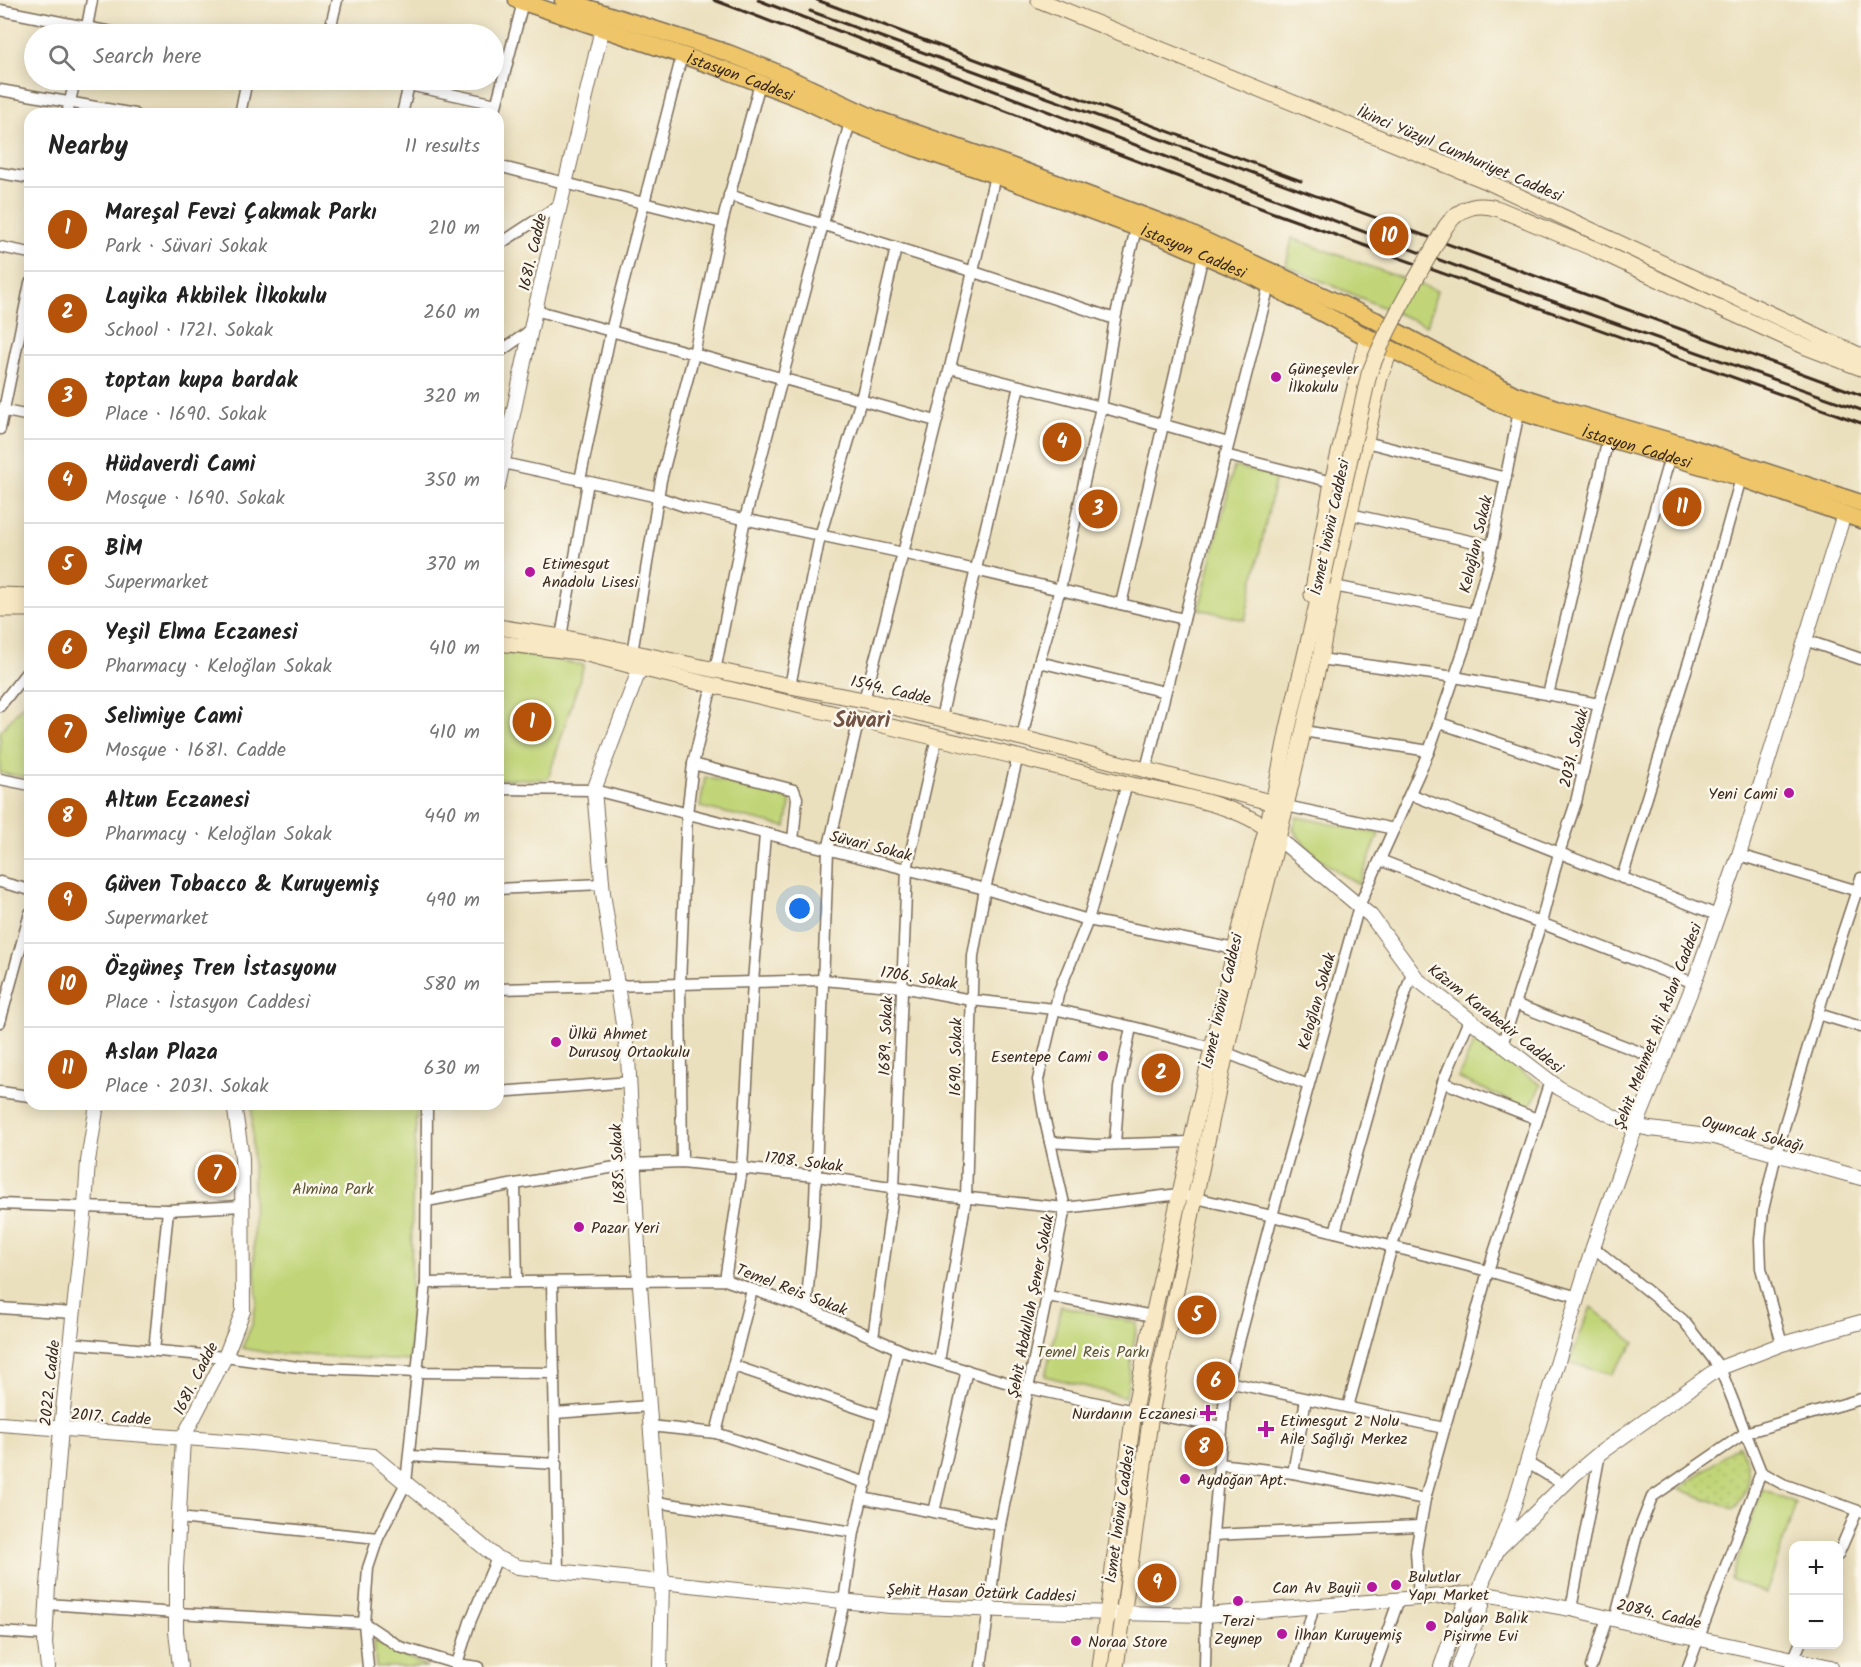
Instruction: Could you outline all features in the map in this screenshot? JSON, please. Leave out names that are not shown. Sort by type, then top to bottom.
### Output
[{"type":"main road","name":"İstasyon Caddesi","points":[[563,0],[728,53],[885,122],[1184,231],[1375,320],[1514,394],[1687,446],[1861,503]]},
{"type":"main road","name":"İkinci Yüzyıl Cumhuriyet Caddesi","points":[[1039,0],[1484,180],[1861,356]]},
{"type":"main road","name":"İstasyon Caddesi","points":[[520,1],[760,83],[913,147],[995,175],[1203,255],[1269,285],[1507,407],[1741,478],[1861,520]]},
{"type":"main road","points":[[1328,584],[1369,374],[1377,353],[1446,226],[1456,216],[1474,206],[1499,209],[1597,250],[1806,347],[1861,368]]},
{"type":"main road","points":[[1367,337],[1375,320]]},
{"type":"main road","points":[[1391,349],[1399,333]]},
{"type":"main road","name":"İsmet İnönü Caddesi","points":[[1309,642],[1310,609],[1332,482],[1367,337]]},
{"type":"main road","name":"İsmet İnönü Caddesi","points":[[1100,1667],[1116,1612],[1151,1414],[1234,1015],[1278,838],[1288,728],[1309,642],[1350,514],[1380,377],[1391,349]]},
{"type":"main road","name":"İsmet İnönü Caddesi","points":[[1116,1667],[1116,1612],[1134,1411],[1190,1142],[1235,949],[1266,827],[1280,804],[1303,731],[1320,659],[1328,584]]},
{"type":"main road","points":[[0,595],[24,596]]},
{"type":"main road","points":[[0,609],[24,609]]},
{"type":"main road","name":"1544. Cadde","points":[[504,628],[561,637],[632,653],[859,719],[1207,802],[1266,827],[1278,838]]},
{"type":"main road","name":"1544. Cadde","points":[[504,644],[580,652],[640,668],[790,687],[864,700],[1280,804]]},
{"type":"street","points":[[87,24],[92,0]]},
{"type":"street","points":[[331,24],[337,0]]},
{"type":"street","points":[[504,70],[520,1]]},
{"type":"street","points":[[0,10],[57,24]]},
{"type":"street","name":"1681. Cadde","points":[[504,458],[535,310],[602,28]]},
{"type":"street","points":[[561,637],[584,481],[611,331],[682,55]]},
{"type":"street","points":[[632,653],[661,480],[694,354],[722,223],[760,83]]},
{"type":"street","points":[[0,90],[64,108]]},
{"type":"street","points":[[68,108],[73,90]]},
{"type":"street","points":[[241,108],[245,90]]},
{"type":"street","points":[[403,108],[408,90]]},
{"type":"street","points":[[427,90],[491,108]]},
{"type":"street","points":[[495,108],[499,90]]},
{"type":"street","points":[[682,1162],[680,984],[687,814],[693,764],[745,519],[850,122]]},
{"type":"street","points":[[504,168],[722,223]]},
{"type":"street","points":[[0,173],[24,177]]},
{"type":"street","points":[[864,700],[974,272],[995,175]]},
{"type":"street","points":[[729,195],[1115,319]]},
{"type":"street","points":[[504,241],[561,204]]},
{"type":"street","points":[[1022,738],[1101,406],[1115,319],[1136,228]]},
{"type":"street","points":[[0,248],[24,252]]},
{"type":"street","points":[[790,687],[820,536],[861,400],[896,248]]},
{"type":"street","points":[[1121,604],[1203,255]]},
{"type":"street","points":[[1146,769],[1269,285]]},
{"type":"street","points":[[0,429],[2,410],[24,310]]},
{"type":"street","points":[[535,310],[936,422]]},
{"type":"street","points":[[504,349],[531,330]]},
{"type":"street","points":[[950,368],[1101,406],[1228,444]]},
{"type":"street","points":[[941,718],[1018,386]]},
{"type":"street","points":[[2,410],[24,415]]},
{"type":"street","name":"Keloğlan Sokak","points":[[1204,1667],[1206,1615],[1228,1382],[1359,906],[1429,751],[1474,614],[1492,546],[1519,411]]},
{"type":"street","points":[[1548,695],[1608,439]]},
{"type":"street","points":[[1366,442],[1506,478]]},
{"type":"street","points":[[1225,455],[1332,482]]},
{"type":"street","name":"2031. Sokak","points":[[1502,1046],[1576,802],[1599,704],[1670,457]]},
{"type":"street","points":[[504,463],[658,497],[687,507],[976,570],[1184,619]]},
{"type":"street","points":[[1622,878],[1698,632],[1741,478]]},
{"type":"street","points":[[1350,514],[1492,546]]},
{"type":"street","name":"Şehit Mehmet Ali Aslan Caddesi","points":[[1498,1549],[1514,1508],[1526,1462],[1593,1247],[1636,1126],[1694,983],[1739,855],[1844,514]]},
{"type":"street","points":[[1328,584],[1474,614]]},
{"type":"street","points":[[1805,640],[1861,659]]},
{"type":"street","points":[[1320,659],[1455,677],[1599,704]]},
{"type":"street","points":[[1039,662],[1165,692]]},
{"type":"street","name":"1685. Sokak","points":[[640,668],[594,790],[602,884],[630,1082],[640,1281],[662,1581],[660,1667]]},
{"type":"street","points":[[0,706],[24,676]]},
{"type":"street","points":[[806,1308],[814,1227],[828,850],[859,719]]},
{"type":"street","points":[[1440,723],[1583,772]]},
{"type":"street","points":[[1303,731],[1429,751]]},
{"type":"street","name":"1689. Sokak","points":[[873,1338],[894,1188],[907,869],[937,737]]},
{"type":"street","name":"1690. Sokak","points":[[939,1362],[966,1198],[973,956],[985,889],[1018,756]]},
{"type":"street","points":[[693,764],[794,790],[797,798],[794,841]]},
{"type":"street","points":[[0,779],[24,784]]},
{"type":"street","name":"Şehit Abdullah Şener Sokak","points":[[981,1667],[1000,1525],[1065,1208],[1038,1080],[1059,991],[1088,920],[1127,784]]},
{"type":"street","name":"Süvari Sokak","points":[[504,789],[594,790],[985,889],[1088,920],[1235,949]]},
{"type":"street","points":[[1410,794],[1717,915]]},
{"type":"street","points":[[1280,804],[1394,829]]},
{"type":"street","points":[[725,1280],[742,1168],[753,982],[765,834]]},
{"type":"street","name":"Kâzım Karabekir Caddesi","points":[[1278,838],[1371,916],[1418,980],[1550,1081],[1620,1120],[1636,1126]]},
{"type":"street","points":[[1739,855],[1859,891]]},
{"type":"street","points":[[1380,860],[1694,983]]},
{"type":"street","points":[[1782,1344],[1762,1278],[1760,1255],[1763,1210],[1776,1154],[1836,953],[1859,891],[1861,878]]},
{"type":"street","points":[[0,882],[24,888]]},
{"type":"street","points":[[504,889],[602,884]]},
{"type":"street","points":[[0,1023],[5,988],[24,932]]},
{"type":"street","points":[[1335,1232],[1383,1062],[1412,973]]},
{"type":"street","name":"1706. Sokak","points":[[504,989],[823,980],[902,987],[971,1000],[1054,1009],[1212,1048]]},
{"type":"street","points":[[1515,1004],[1663,1061]]},
{"type":"street","points":[[1818,1014],[1861,1027]]},
{"type":"street","points":[[1348,1407],[1392,1246],[1443,1082],[1469,1020]]},
{"type":"street","points":[[1114,1144],[1119,1088],[1131,1027]]},
{"type":"street","points":[[1227,1053],[1308,1085]]},
{"type":"street","points":[[1419,1597],[1416,1551],[1425,1499],[1488,1271],[1550,1081]]},
{"type":"street","points":[[504,1092],[630,1082]]},
{"type":"street","points":[[1443,1082],[1537,1119]]},
{"type":"street","points":[[0,1092],[24,1095]]},
{"type":"street","name":"2022. Cadde","points":[[48,1667],[47,1604],[61,1429],[88,1161],[96,1110]]},
{"type":"street","name":"1681. Cadde","points":[[180,1667],[176,1631],[176,1568],[183,1438],[225,1357],[243,1311],[242,1158],[235,1110]]},
{"type":"street","points":[[368,1667],[364,1623],[368,1569],[378,1538],[406,1483],[409,1456],[426,1283],[428,1110]]},
{"type":"street","name":"Oyuncak Sokağı","points":[[1636,1126],[1715,1137],[1861,1178]]},
{"type":"street","points":[[1050,1142],[1114,1144],[1190,1142]]},
{"type":"street","name":"1708. Sokak","points":[[427,1201],[633,1164],[682,1162],[815,1176],[966,1198],[1065,1208],[1179,1194]]},
{"type":"street","points":[[515,1184],[517,1282]]},
{"type":"street","points":[[1179,1194],[1392,1246],[1578,1297]]},
{"type":"street","points":[[0,1204],[168,1210],[242,1206]]},
{"type":"street","points":[[154,1351],[168,1210]]},
{"type":"street","points":[[1593,1247],[1683,1320],[1719,1368],[1761,1472],[1783,1484],[1859,1512],[1843,1546]]},
{"type":"street","name":"Temel Reis Sokak","points":[[426,1283],[725,1280],[806,1308],[898,1349],[1029,1388],[1134,1411]]},
{"type":"street","points":[[552,1282],[558,1571]]},
{"type":"street","points":[[716,1433],[752,1290]]},
{"type":"street","points":[[1048,1296],[1153,1316]]},
{"type":"street","points":[[0,1308],[73,1312]]},
{"type":"street","points":[[1459,1667],[1482,1605],[1479,1593],[1498,1549],[1600,1453],[1719,1368],[1782,1344],[1861,1322]]},
{"type":"street","points":[[70,1343],[225,1357],[298,1367],[417,1372],[554,1372]]},
{"type":"street","points":[[829,1667],[844,1600],[854,1532],[898,1349]]},
{"type":"street","points":[[734,1366],[882,1416]]},
{"type":"street","points":[[934,1512],[967,1370]]},
{"type":"street","points":[[1228,1382],[1444,1428]]},
{"type":"street","points":[[1293,1473],[1306,1399]]},
{"type":"street","points":[[1591,1667],[1611,1619],[1637,1535],[1652,1497],[1745,1433],[1861,1399]]},
{"type":"street","points":[[555,1413],[649,1406]]},
{"type":"street","points":[[1151,1414],[1222,1427]]},
{"type":"street","name":"2017. Cadde","points":[[0,1424],[183,1438]]},
{"type":"street","points":[[650,1426],[716,1433],[867,1483]]},
{"type":"street","name":"Şehit Hasan Öztürk Caddesi","points":[[183,1438],[373,1456],[497,1558],[518,1567],[890,1606],[1206,1615],[1479,1593]]},
{"type":"street","points":[[1571,1609],[1600,1453]]},
{"type":"street","points":[[409,1456],[556,1464]]},
{"type":"street","points":[[1526,1462],[1564,1485]]},
{"type":"street","points":[[1219,1464],[1293,1473],[1425,1499]]},
{"type":"street","points":[[1688,1667],[1761,1472]]},
{"type":"street","points":[[862,1498],[1000,1525]]},
{"type":"street","points":[[656,1502],[854,1532]]},
{"type":"street","points":[[178,1518],[378,1538]]},
{"type":"street","points":[[1213,1535],[1419,1526]]},
{"type":"street","points":[[457,1666],[470,1622],[497,1558]]},
{"type":"street","points":[[1441,1667],[1465,1604],[1479,1593]]},
{"type":"street","name":"2084. Cadde","points":[[1479,1593],[1571,1609],[1792,1663],[1831,1667]]},
{"type":"street","points":[[1376,1667],[1399,1599]]},
{"type":"street","points":[[47,1604],[364,1623],[400,1647],[457,1666],[478,1667]]},
{"type":"street","points":[[1297,1667],[1314,1606]]},
{"type":"street","points":[[0,1632],[46,1635]]},
{"type":"street","points":[[1792,1663],[1798,1649]]},
{"type":"green space","points":[[1292,238],[1437,291],[1427,326],[1286,266]]},
{"type":"green space","points":[[1234,467],[1276,476],[1245,620],[1199,609]]},
{"type":"green space","points":[[504,651],[584,665],[548,779],[504,779]]},
{"type":"green space","points":[[24,703],[24,777],[0,773],[0,732]]},
{"type":"green space","points":[[705,777],[791,798],[786,827],[700,807]]},
{"type":"green space","points":[[1297,817],[1379,834],[1359,884],[1331,867],[1307,847],[1293,829]]},
{"type":"green space","points":[[1475,1040],[1541,1085],[1529,1109],[1458,1078]]},
{"type":"green space","name":"Almina Park","points":[[252,1110],[417,1110],[412,1206],[410,1361],[268,1353],[242,1348],[252,1325],[257,1299],[254,1259]]},
{"type":"green space","name":"Temel Reis Parkı","points":[[1061,1306],[1137,1323],[1126,1397],[1045,1376]]},
{"type":"green space","points":[[1591,1307],[1635,1343],[1610,1375],[1569,1362]]},
{"type":"green space","points":[[1739,1445],[1746,1459],[1748,1479],[1743,1495],[1734,1509],[1679,1489]]},
{"type":"green space","points":[[1762,1489],[1796,1503],[1766,1594],[1731,1579]]},
{"type":"green space","points":[[374,1640],[427,1667],[376,1667]]},
{"type":"railway","points":[[714,0],[1271,212],[1861,423]]},
{"type":"railway","points":[[758,0],[1504,284],[1861,410]]},
{"type":"railway","points":[[817,0],[1301,181]]},
{"type":"railway","points":[[810,11],[1861,395]]},
{"type":"place","name":"Özgüneş Tren İstasyonu","points":[[1389,236]]},
{"type":"place","name":"Güneşevler İlkokulu","points":[[1276,377]]},
{"type":"place","name":"Hüdaverdi Cami","points":[[1062,442]]},
{"type":"place","name":"Aslan Plaza","points":[[1682,507]]},
{"type":"place","name":"toptan kupa bardak","points":[[1098,509]]},
{"type":"place","name":"Etimesgut Anadolu Lisesi","points":[[530,572]]},
{"type":"place","name":"Mareşal Fevzi Çakmak Parkı","points":[[532,722]]},
{"type":"place","name":"Yeni Cami","points":[[1789,793]]},
{"type":"place","name":"Ülkü Ahmet Durusoy Ortaokulu","points":[[556,1042]]},
{"type":"place","name":"Esentepe Cami","points":[[1103,1056]]},
{"type":"place","name":"Layika Akbilek İlkokulu","points":[[1161,1073]]},
{"type":"place","name":"Selimiye Cami","points":[[217,1174]]},
{"type":"place","name":"Pazar Yeri","points":[[579,1227]]},
{"type":"place","name":"BİM","points":[[1197,1315]]},
{"type":"place","name":"Yeşil Elma Eczanesi","points":[[1216,1381]]},
{"type":"place","name":"Nurdanın Eczanesi","points":[[1208,1413]]},
{"type":"place","name":"Etimesgut 2 Nolu Aile Sağlığı Merkez","points":[[1266,1429]]},
{"type":"place","name":"Altun Eczanesi","points":[[1204,1447]]},
{"type":"place","name":"Aydoğan Apt.","points":[[1185,1479]]},
{"type":"place","name":"Güven Tobacco & Kuruyemiş","points":[[1157,1583]]},
{"type":"place","name":"Bulutlar Yapı Market","points":[[1396,1585]]},
{"type":"place","name":"Can Av Bayii","points":[[1372,1587]]},
{"type":"place","name":"Terzi Zeynep","points":[[1238,1601]]},
{"type":"place","name":"Dalyan Balık Pişirme Evi","points":[[1431,1626]]},
{"type":"place","name":"İlhan Kuruyemiş","points":[[1282,1634]]},
{"type":"place","name":"Noraa Store","points":[[1076,1641]]},
{"type":"district","name":"Süvari","points":[[862,719]]}]
